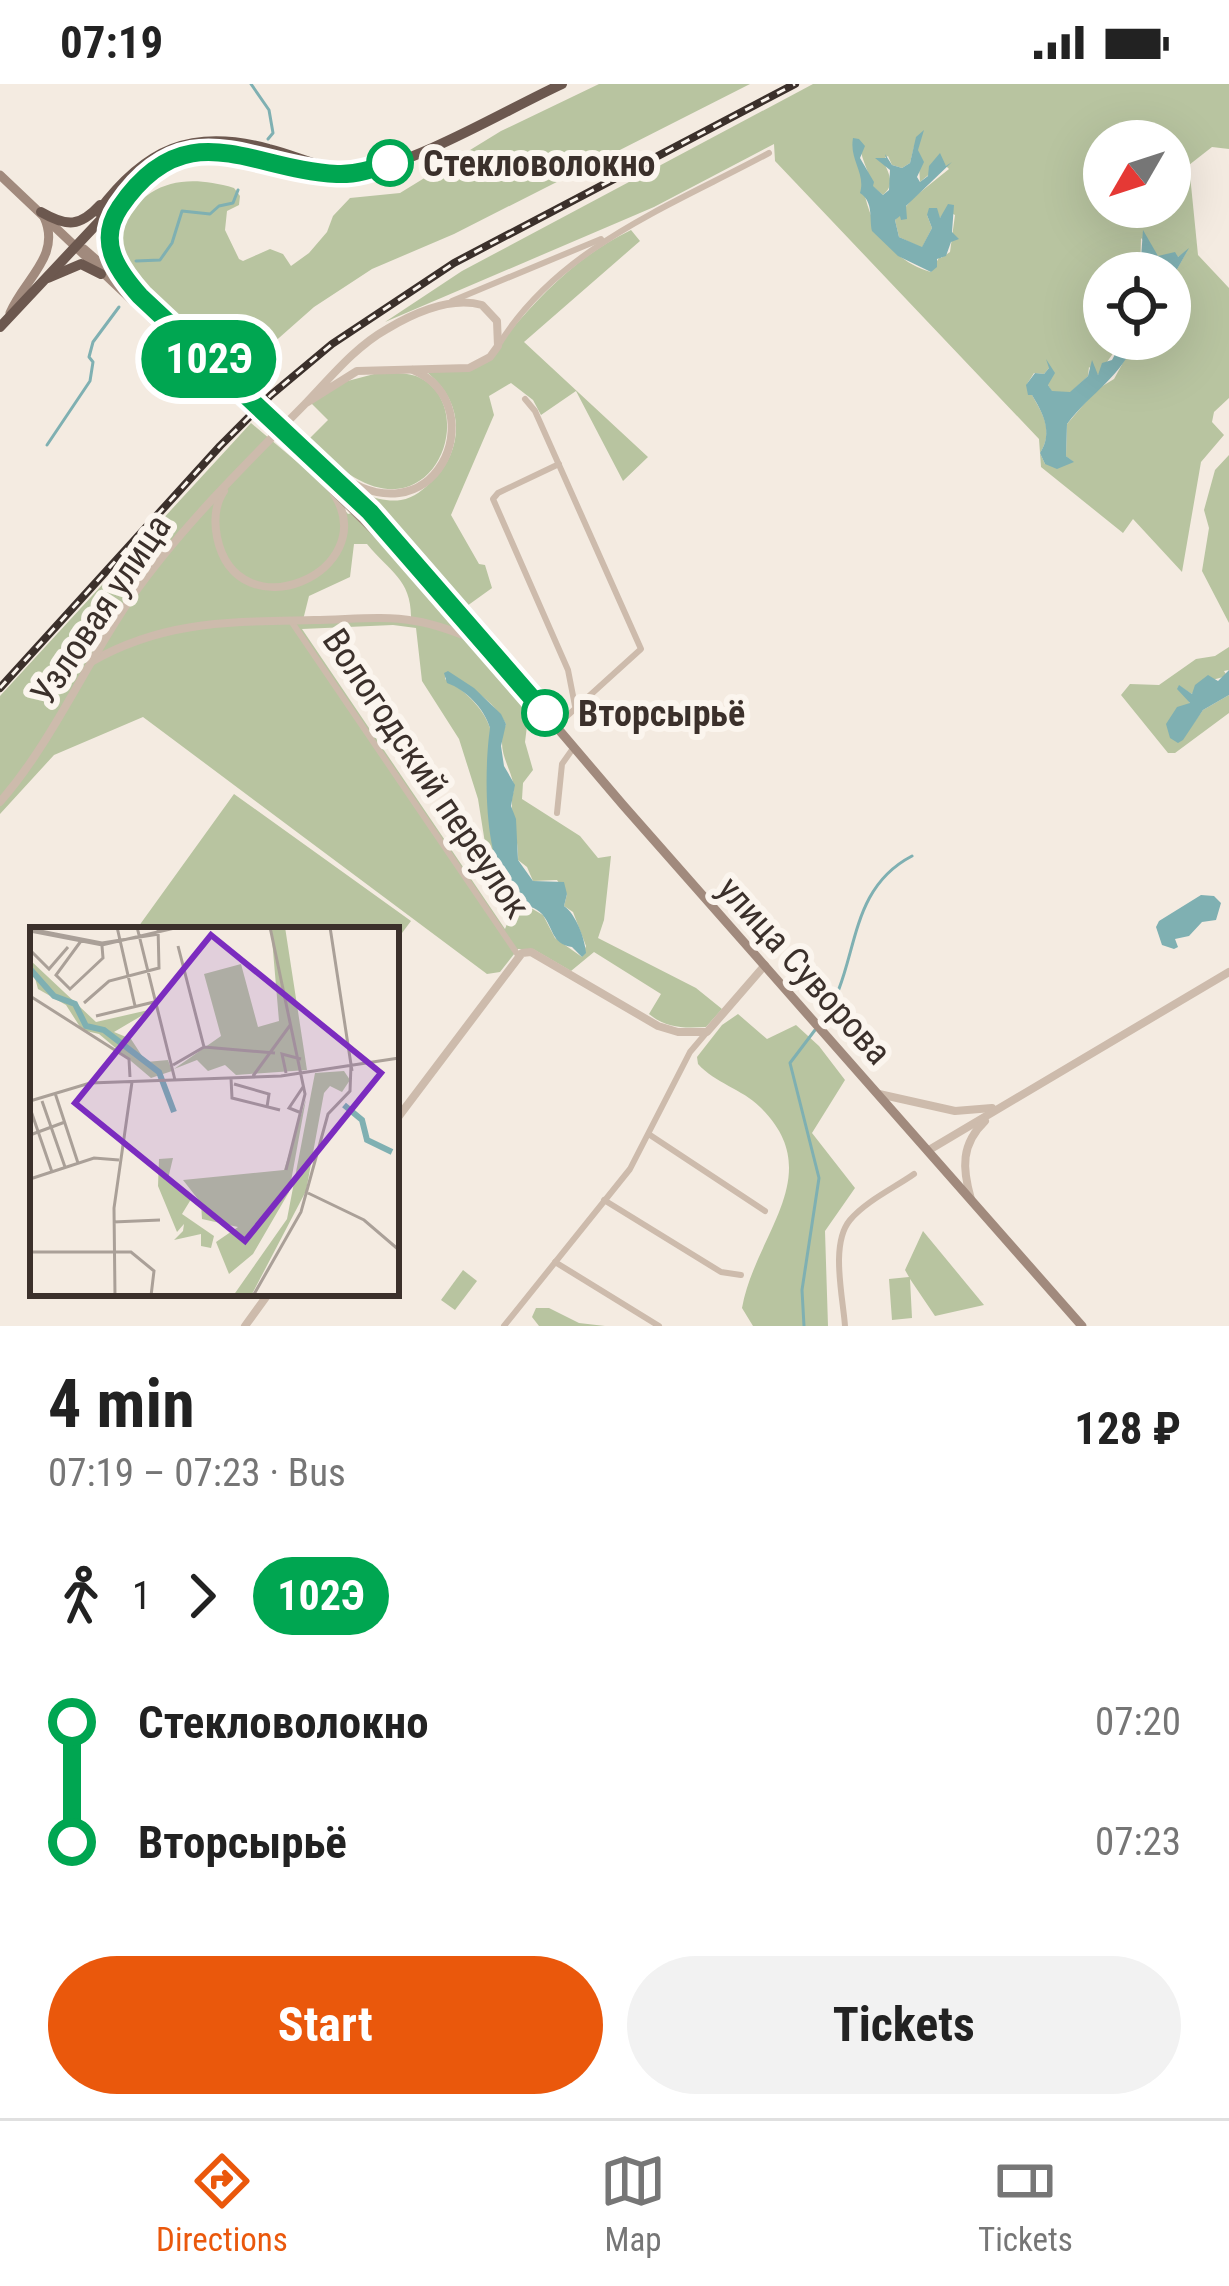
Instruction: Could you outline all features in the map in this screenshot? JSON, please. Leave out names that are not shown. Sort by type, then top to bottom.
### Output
[{"type":"highway","points":[[3,323],[136,184],[189,154],[214,150],[315,172],[348,174],[373,169],[562,84]]},
{"type":"highway","points":[[41,212],[65,224],[84,221],[137,169],[188,141],[236,143],[334,168],[373,169]]},
{"type":"highway","points":[[75,243],[115,190]]},
{"type":"highway","points":[[36,287],[69,266],[81,264],[101,274]]},
{"type":"main road","name":"улица Суворова","points":[[0,175],[140,296],[217,373]]},
{"type":"main road","points":[[136,184],[113,218],[109,247],[122,276],[140,296]]},
{"type":"main road","points":[[3,323],[48,253],[51,240],[41,212]]},
{"type":"main road","name":"улица Суворова","points":[[75,243],[101,274],[382,524],[1082,1326]]},
{"type":"main road","name":"улица Суворова","points":[[302,451],[327,483],[492,647]]},
{"type":"street","points":[[306,403],[357,371],[481,364],[543,287],[565,268],[632,226],[769,153]]},
{"type":"street","points":[[306,403],[365,344],[388,328],[632,226]]},
{"type":"street","points":[[445,303],[470,302],[490,311],[500,333],[498,346]]},
{"type":"street","points":[[302,451],[380,495],[408,493],[435,474],[450,448],[452,418],[432,381],[400,367]]},
{"type":"street","points":[[525,399],[641,649],[556,725]]},
{"type":"street","name":"Узловая улица","points":[[0,802],[49,733],[128,602],[196,514],[306,403]]},
{"type":"street","points":[[559,464],[493,499],[568,670],[575,706]]},
{"type":"street","points":[[215,525],[218,499],[238,470]]},
{"type":"street","points":[[196,514],[211,513],[220,550],[231,567],[249,580],[290,588],[320,573],[340,540],[340,504],[327,483]]},
{"type":"street","points":[[90,663],[171,628],[291,621],[414,620],[492,647]]},
{"type":"street","name":"Вологодский переулок","points":[[291,621],[518,956]]},
{"type":"street","points":[[557,813],[562,764],[574,747]]},
{"type":"street","points":[[399,1116],[518,956],[531,952],[658,1026],[707,1032]]},
{"type":"street","points":[[504,1326],[630,1169],[690,1052],[765,965]]},
{"type":"street","points":[[928,1150],[1229,972]]},
{"type":"street","points":[[879,1094],[955,1111],[999,1107]]},
{"type":"street","points":[[971,1199],[963,1169],[971,1134],[999,1107]]},
{"type":"street","points":[[650,1135],[765,1211]]},
{"type":"street","points":[[845,1326],[843,1231],[858,1213],[914,1174]]},
{"type":"street","points":[[604,1200],[721,1272],[740,1275]]},
{"type":"street","points":[[554,1262],[659,1326]]},
{"type":"street","points":[[245,1326],[267,1296]]},
{"type":"green space","points":[[599,84],[750,84],[454,234],[372,269],[314,307],[237,375],[127,271],[118,230],[140,201],[167,185],[198,181],[234,188],[239,205],[227,211],[225,230],[239,259],[270,249],[283,254],[291,266],[309,253],[350,198],[400,193],[501,131]]},
{"type":"green space","points":[[813,84],[1229,84],[1229,149],[1212,147],[1191,163],[1191,120],[1083,120],[1083,228],[1191,228],[1191,185],[1198,255],[1229,288],[1229,398],[1214,412],[1212,422],[1224,435],[1201,462],[1182,572],[1133,519],[1123,533],[1041,467],[1040,453],[1039,439],[775,161],[774,144],[654,207],[385,322],[462,271]],"holes":[[[859,139],[872,186],[883,195],[890,182],[883,159],[888,156],[892,165],[902,168],[910,163],[914,147],[918,150],[920,182],[943,163],[949,169],[913,198],[895,220],[899,237],[922,248],[932,228],[927,215],[940,218],[947,211],[955,215],[950,252],[941,258],[941,254],[931,272],[911,264],[882,237],[866,201]]]},
{"type":"green space","points":[[631,230],[640,241],[524,342],[648,457],[623,481],[576,391],[541,415],[533,400],[511,383],[489,396],[494,415],[451,515],[479,564],[485,565],[492,588],[467,606],[364,495],[391,500],[410,497],[433,480],[451,454],[454,411],[430,370],[483,364],[568,272]]},
{"type":"green space","points":[[378,373],[416,376],[437,393],[447,417],[445,444],[433,468],[413,485],[385,489],[350,475],[310,438],[328,420],[311,403],[340,383]]},
{"type":"green space","points":[[251,423],[322,483],[508,676],[528,718],[525,742],[533,770],[523,783],[522,799],[580,836],[598,858],[611,856],[598,938],[696,988],[722,1009],[706,1027],[663,1023],[649,1014],[661,994],[594,952],[571,971],[533,949],[518,949],[500,972],[487,974],[143,717],[54,755],[0,814],[0,696]],"holes":[[[354,544],[367,544],[398,577],[408,595],[411,619],[303,620],[309,596],[350,577]],[[416,628],[422,681],[459,739],[478,799],[488,862],[516,902],[505,929],[302,629]],[[445,679],[480,694],[506,724],[502,747],[514,785],[518,860],[533,881],[557,880],[567,894],[564,906],[573,912],[586,946],[582,957],[555,938],[543,915],[517,900],[489,818],[490,728],[472,700]]]},
{"type":"green space","points":[[1229,455],[1229,623],[1202,571],[1209,528],[1204,510],[1215,470]]},
{"type":"green space","points":[[1229,647],[1227,676],[1201,683],[1192,694],[1179,686],[1190,703],[1185,735],[1203,710],[1229,695],[1229,713],[1175,753],[1168,753],[1121,695],[1130,684],[1159,685],[1196,659],[1215,656]]},
{"type":"green space","points":[[234,794],[411,921],[399,937],[399,927],[138,927]]},
{"type":"green space","points":[[738,1014],[767,1039],[796,1025],[845,1080],[812,1133],[855,1188],[825,1231],[828,1326],[753,1326],[742,1308],[782,1205],[788,1156],[780,1132],[760,1107],[698,1064],[697,1057],[722,1025]]},
{"type":"green space","points":[[923,1231],[984,1305],[935,1316],[910,1279],[912,1318],[892,1320],[889,1279],[909,1277],[905,1270]]},
{"type":"green space","points":[[463,1270],[477,1281],[455,1310],[441,1300]]},
{"type":"green space","points":[[536,1308],[549,1308],[579,1323],[605,1326],[539,1326],[532,1317]]},
{"type":"water","points":[[924,130],[918,150],[924,162],[917,177],[920,182],[940,153],[946,166],[952,162],[906,206],[907,219],[895,220],[899,237],[922,247],[932,228],[929,208],[937,208],[940,218],[948,204],[954,205],[952,232],[959,239],[951,242],[946,256],[937,259],[931,272],[898,256],[872,231],[852,146],[853,138],[865,146],[860,158],[873,186],[883,195],[889,190],[890,170],[875,158],[886,158],[885,154],[892,165],[902,168],[910,163],[916,137]]},
{"type":"water","points":[[1143,230],[1156,252],[1141,252]]},
{"type":"water","points":[[1046,359],[1055,373],[1048,385],[1052,391],[1070,392],[1088,376],[1092,360],[1098,375],[1102,363],[1125,360],[1067,424],[1066,456],[1074,462],[1057,469],[1045,464],[1040,453],[1045,422],[1026,385],[1035,373],[1044,374],[1049,368]]},
{"type":"water","points":[[1229,670],[1229,695],[1203,710],[1183,740],[1178,743],[1170,738],[1166,724],[1177,707],[1190,703],[1177,689],[1179,685],[1192,694],[1208,675],[1218,681]]},
{"type":"water","points":[[444,673],[474,688],[506,724],[501,746],[504,766],[515,785],[511,806],[518,860],[533,881],[564,882],[564,906],[582,934],[586,953],[582,957],[560,943],[542,914],[518,900],[506,886],[488,819],[490,728],[473,701],[447,683]]},
{"type":"water","points":[[1201,895],[1214,896],[1221,903],[1216,920],[1202,922],[1189,936],[1175,939],[1178,947],[1174,949],[1162,945],[1156,927],[1159,921]]},
{"type":"waterway","points":[[251,84],[269,110],[273,133],[268,139]]},
{"type":"waterway","points":[[136,261],[160,260],[172,243],[182,211],[210,214],[233,203],[238,190]]},
{"type":"waterway","points":[[47,445],[90,381],[93,342],[119,307]]},
{"type":"waterway","points":[[821,1022],[834,1001],[874,890],[912,856]]},
{"type":"waterway","points":[[804,1326],[802,1290],[819,1178],[790,1063],[815,1030]]},
{"type":"railway","points":[[0,688],[220,446],[332,344],[454,263],[795,84]]},
{"type":"bus line","name":"102Э","points":[[390,163],[338,175],[238,153],[189,154],[136,184],[113,218],[109,247],[122,276],[140,296],[370,512],[545,713]]},
{"type":"place","name":"Стекловолокно","points":[[390,163]]},
{"type":"place","name":"Вторсырьё","points":[[545,713]]}]
